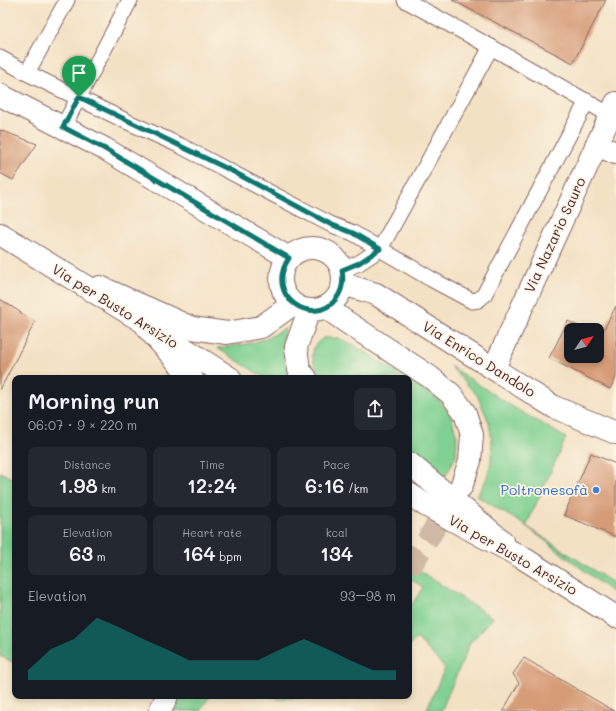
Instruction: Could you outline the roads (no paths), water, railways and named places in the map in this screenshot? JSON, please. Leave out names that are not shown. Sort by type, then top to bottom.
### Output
[{"type":"street","points":[[0,95],[105,149],[289,258]]},
{"type":"street","name":"Via Nazario Sauro","points":[[494,368],[613,109]]},
{"type":"street","points":[[596,145],[616,153]]},
{"type":"street","name":"Via per Busto Arsizio","points":[[0,234],[137,318],[225,375]]},
{"type":"street","points":[[46,263],[192,328],[227,333],[261,327],[309,307],[334,302],[340,294],[342,277],[337,260],[329,252],[319,248],[308,248],[298,251],[289,258],[284,266],[281,276],[282,287],[286,296],[309,307],[344,322],[430,377],[451,394],[465,413],[472,435],[470,461],[461,487]]},
{"type":"street","name":"Via Enrico Dandolo","points":[[342,277],[376,294],[554,407],[616,433]]},
{"type":"street","points":[[303,375],[299,370],[296,347],[309,307]]},
{"type":"street","points":[[137,318],[189,375]]},
{"type":"street","points":[[412,466],[523,558]]},
{"type":"street","name":"Via per Busto Arsizio","points":[[418,506],[523,558],[616,617]]},
{"type":"street","points":[[160,711],[166,699]]},
{"type":"lane","points":[[27,73],[66,0]]},
{"type":"lane","points":[[63,127],[130,0]]},
{"type":"lane","points":[[405,0],[588,101],[613,109]]},
{"type":"lane","points":[[342,277],[380,249],[491,47]]},
{"type":"lane","points":[[0,58],[27,73],[219,165],[330,224],[353,233],[469,300],[475,301],[481,298],[588,101]]},
{"type":"tunnel","points":[[412,564],[453,499]]},
{"type":"place","name":"Poltronesofà","points":[[596,490]]}]
